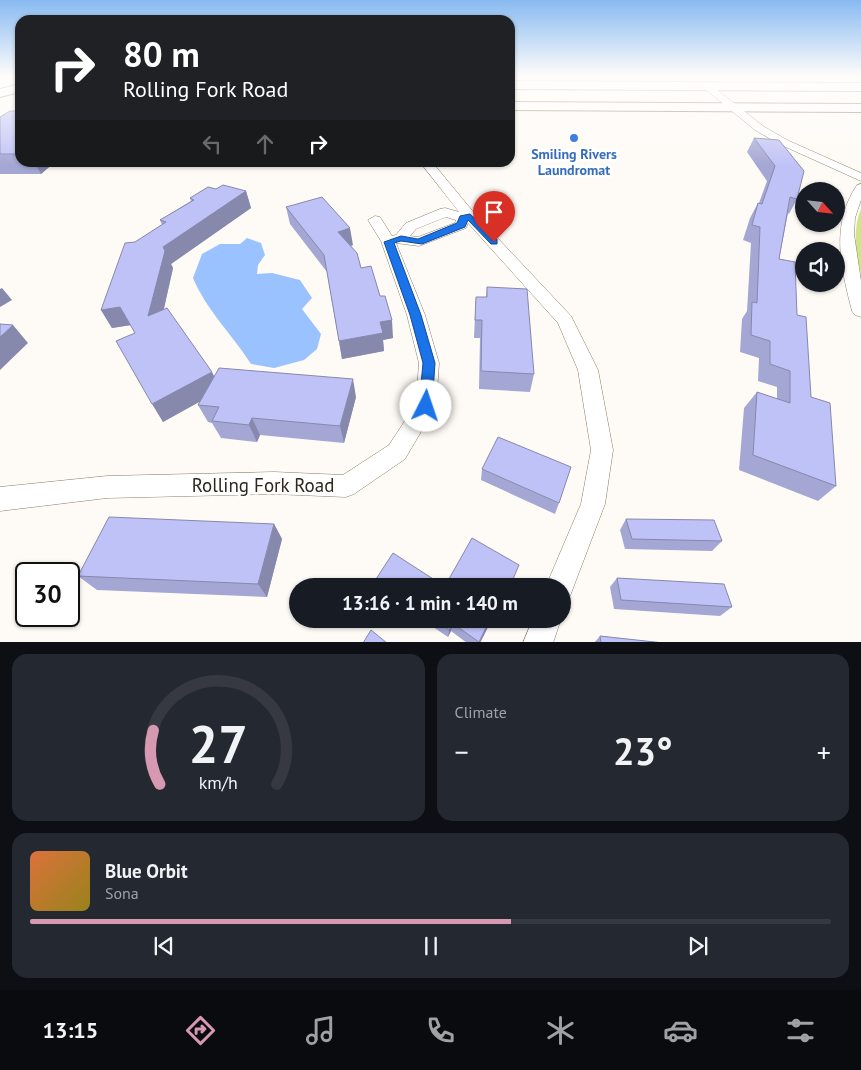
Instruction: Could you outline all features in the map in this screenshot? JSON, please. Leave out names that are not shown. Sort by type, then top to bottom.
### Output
[{"type":"main road","points":[[515,106],[861,108]]},
{"type":"street","points":[[736,107],[759,128],[783,142],[861,177]]},
{"type":"street","points":[[429,167],[467,217],[565,320],[588,370],[602,450],[593,504],[563,578]]},
{"type":"street","points":[[861,188],[849,212],[846,252],[861,311]]},
{"type":"street","points":[[395,240],[419,242],[461,225],[467,217]]},
{"type":"street","name":"Rolling Fork Road","points":[[0,498],[117,487],[274,482],[346,486],[397,452],[426,406],[429,363],[395,240],[375,220]]},
{"type":"street","points":[[538,642],[543,628]]},
{"type":"green space","points":[[861,209],[861,274],[856,250],[856,225]]},
{"type":"water","points":[[247,238],[261,243],[265,255],[258,265],[257,274],[272,273],[300,280],[312,298],[302,309],[321,334],[317,349],[304,360],[274,368],[251,364],[212,312],[193,278],[202,254],[220,244],[240,244]]},
{"type":"building","points":[[10,111],[15,111],[15,154],[0,154],[0,117]]},
{"type":"building","points":[[754,138],[779,140],[804,171],[801,182],[795,182],[795,198],[790,197],[779,259],[795,262],[797,315],[806,317],[811,397],[830,403],[836,486],[753,455],[757,392],[790,403],[790,371],[770,364],[770,341],[751,335],[752,302],[757,303],[760,227],[752,225],[758,203],[762,204],[775,166]]},
{"type":"building","points":[[223,185],[246,191],[163,247],[165,251],[148,316],[167,308],[212,372],[152,404],[116,341],[135,333],[120,307],[101,310],[125,243],[135,242],[166,222],[160,220],[194,200],[190,198],[208,187],[216,189]]},
{"type":"building","points":[[322,197],[350,228],[338,232],[357,253],[361,268],[371,266],[380,296],[385,296],[392,320],[380,322],[383,333],[339,341],[324,255],[286,207]]},
{"type":"building","points":[[487,287],[527,289],[534,374],[481,371],[482,320],[475,320],[476,297],[487,297]]},
{"type":"building","points":[[0,324],[13,325],[0,337]]},
{"type":"building","points":[[219,368],[353,379],[340,426],[252,418],[249,425],[212,421],[219,407],[198,405]]},
{"type":"building","points":[[498,437],[571,467],[559,503],[482,469]]},
{"type":"building","points":[[109,517],[274,524],[258,584],[80,576],[80,572]]},
{"type":"building","points":[[626,519],[714,520],[722,541],[632,539]]},
{"type":"building","points":[[472,538],[519,565],[513,578],[450,578]]},
{"type":"building","points":[[393,553],[432,578],[377,578]]},
{"type":"building","points":[[617,578],[724,584],[732,607],[621,600]]},
{"type":"building","points":[[459,628],[486,628],[479,642]]},
{"type":"building","points":[[371,630],[386,642],[364,642]]},
{"type":"building","points":[[600,636],[655,642],[601,642]]},
{"type":"place","name":"Smiling Rivers Laundromat","points":[[574,138]]},
{"type":"route","points":[[426,406],[429,363],[416,315],[388,242],[401,238],[419,242],[461,225],[463,218],[470,216],[494,242]]}]
